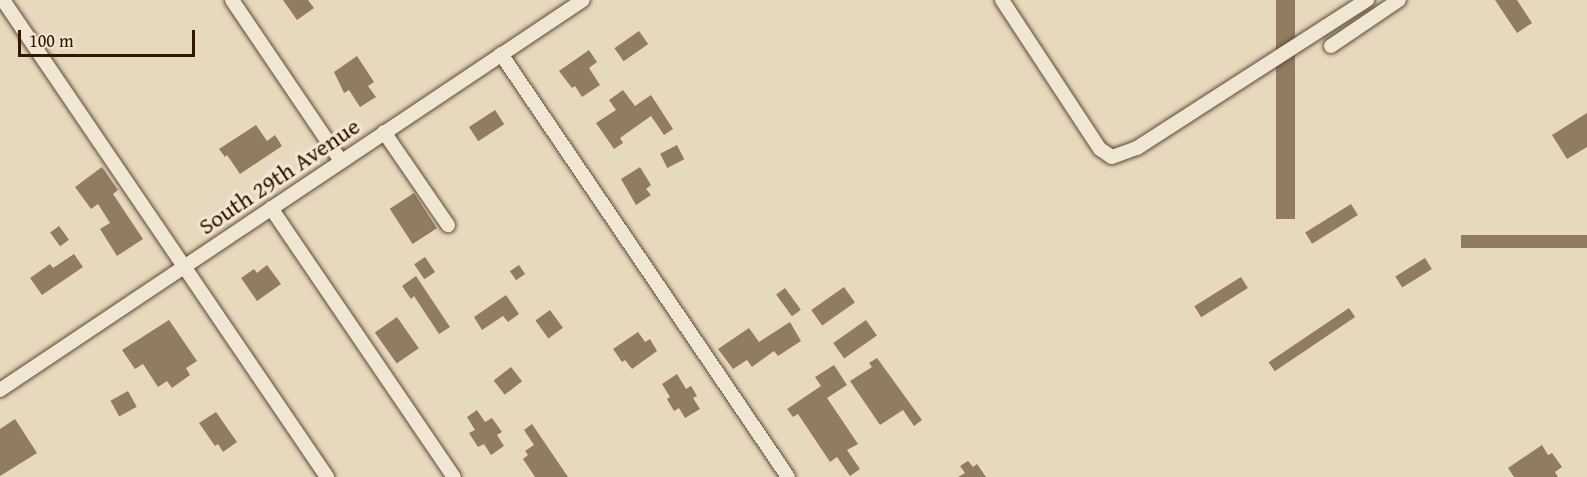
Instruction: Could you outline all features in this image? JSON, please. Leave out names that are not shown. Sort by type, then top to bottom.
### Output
[{"type":"street","points":[[3,0],[172,247],[182,267],[327,477]]},
{"type":"street","points":[[232,0],[341,161]]},
{"type":"street","name":"South 29th Avenue","points":[[0,390],[583,0]]},
{"type":"street","points":[[1002,0],[1100,149],[1112,157],[1137,148],[1367,0]]},
{"type":"street","points":[[1331,46],[1399,0]]},
{"type":"street","points":[[501,54],[788,477]]},
{"type":"street","points":[[384,132],[448,225]]},
{"type":"street","points":[[271,208],[454,477]]},
{"type":"building","points":[[283,0],[308,0],[314,8],[297,20]]},
{"type":"building","points":[[1276,0],[1295,0],[1295,219],[1276,219]]},
{"type":"building","points":[[1495,0],[1517,0],[1532,23],[1517,33]]},
{"type":"building","points":[[639,31],[648,44],[624,61],[614,48]]},
{"type":"building","points":[[589,50],[597,62],[589,68],[600,85],[582,97],[575,86],[572,88],[559,71]]},
{"type":"building","points":[[357,56],[374,82],[368,86],[376,97],[360,107],[349,90],[344,93],[334,72]]},
{"type":"building","points":[[623,90],[635,106],[651,95],[673,129],[664,135],[651,116],[620,138],[623,143],[614,149],[596,123],[616,110],[609,100]]},
{"type":"building","points":[[495,110],[504,124],[478,141],[469,127]]},
{"type":"building","points":[[1587,113],[1587,147],[1567,159],[1552,135]]},
{"type":"building","points":[[256,125],[267,141],[275,135],[282,146],[240,174],[227,155],[225,157],[219,149]]},
{"type":"building","points":[[677,145],[684,159],[667,168],[660,154]]},
{"type":"building","points":[[102,167],[118,190],[113,194],[143,239],[117,256],[100,229],[110,223],[98,204],[91,209],[75,187]]},
{"type":"building","points":[[640,167],[651,185],[646,189],[651,195],[636,205],[621,179]]},
{"type":"building","points":[[414,193],[437,228],[413,244],[390,209]]},
{"type":"building","points":[[1351,204],[1358,215],[1312,244],[1305,233]]},
{"type":"building","points":[[59,226],[69,240],[60,246],[50,232]]},
{"type":"building","points":[[1461,235],[1587,235],[1587,248],[1461,248]]},
{"type":"building","points":[[74,254],[83,267],[42,295],[30,278],[50,264],[53,268]]},
{"type":"building","points":[[425,257],[435,272],[424,279],[414,264]]},
{"type":"building","points":[[1425,258],[1432,269],[1402,288],[1395,277]]},
{"type":"building","points":[[267,265],[281,284],[257,301],[241,278],[254,269],[257,273]]},
{"type":"building","points":[[519,265],[525,274],[516,280],[510,271]]},
{"type":"building","points":[[416,276],[450,327],[439,334],[414,296],[411,299],[402,286]]},
{"type":"building","points":[[1241,277],[1248,288],[1201,317],[1194,306]]},
{"type":"building","points":[[844,287],[855,303],[822,326],[811,310]]},
{"type":"building","points":[[785,288],[801,310],[792,316],[776,294]]},
{"type":"building","points":[[506,295],[519,314],[508,322],[503,316],[482,330],[474,317]]},
{"type":"building","points":[[1349,308],[1355,317],[1275,371],[1269,362]]},
{"type":"building","points":[[550,310],[563,328],[548,338],[535,321]]},
{"type":"building","points":[[397,317],[419,348],[397,364],[375,332]]},
{"type":"building","points":[[169,320],[197,361],[186,368],[190,375],[172,388],[167,381],[158,387],[143,364],[135,369],[122,350]]},
{"type":"building","points":[[866,320],[877,336],[844,359],[833,343]]},
{"type":"building","points":[[790,322],[801,341],[778,356],[774,351],[752,367],[747,360],[733,369],[718,349],[749,328],[759,342]]},
{"type":"building","points":[[638,332],[645,342],[650,339],[657,351],[632,369],[625,360],[622,362],[613,349]]},
{"type":"building","points":[[877,358],[922,420],[914,426],[903,410],[880,425],[850,381],[872,367],[869,363]]},
{"type":"building","points":[[834,365],[847,385],[827,398],[858,444],[847,450],[860,469],[850,476],[837,457],[830,462],[798,414],[793,417],[787,409],[821,386],[815,377]]},
{"type":"building","points":[[511,367],[522,381],[505,395],[494,381]]},
{"type":"building","points":[[677,374],[686,389],[691,386],[697,396],[693,398],[700,409],[685,418],[679,408],[674,411],[667,399],[670,397],[662,384]]},
{"type":"building","points":[[128,391],[137,407],[119,416],[111,401]]},
{"type":"building","points":[[477,410],[485,422],[492,418],[502,432],[497,435],[504,446],[491,455],[484,444],[478,447],[469,433],[475,430],[467,417]]},
{"type":"building","points":[[216,412],[237,442],[223,452],[218,444],[215,446],[199,423]]},
{"type":"building","points":[[15,419],[37,453],[0,476],[0,429]]},
{"type":"building","points":[[532,424],[568,477],[535,477],[523,459],[528,455],[525,451],[534,445],[524,430]]},
{"type":"building","points":[[1542,445],[1548,455],[1552,453],[1562,467],[1555,472],[1558,477],[1514,477],[1508,468]]},
{"type":"building","points":[[968,461],[973,467],[977,464],[986,477],[958,477],[965,473],[960,466]]}]
